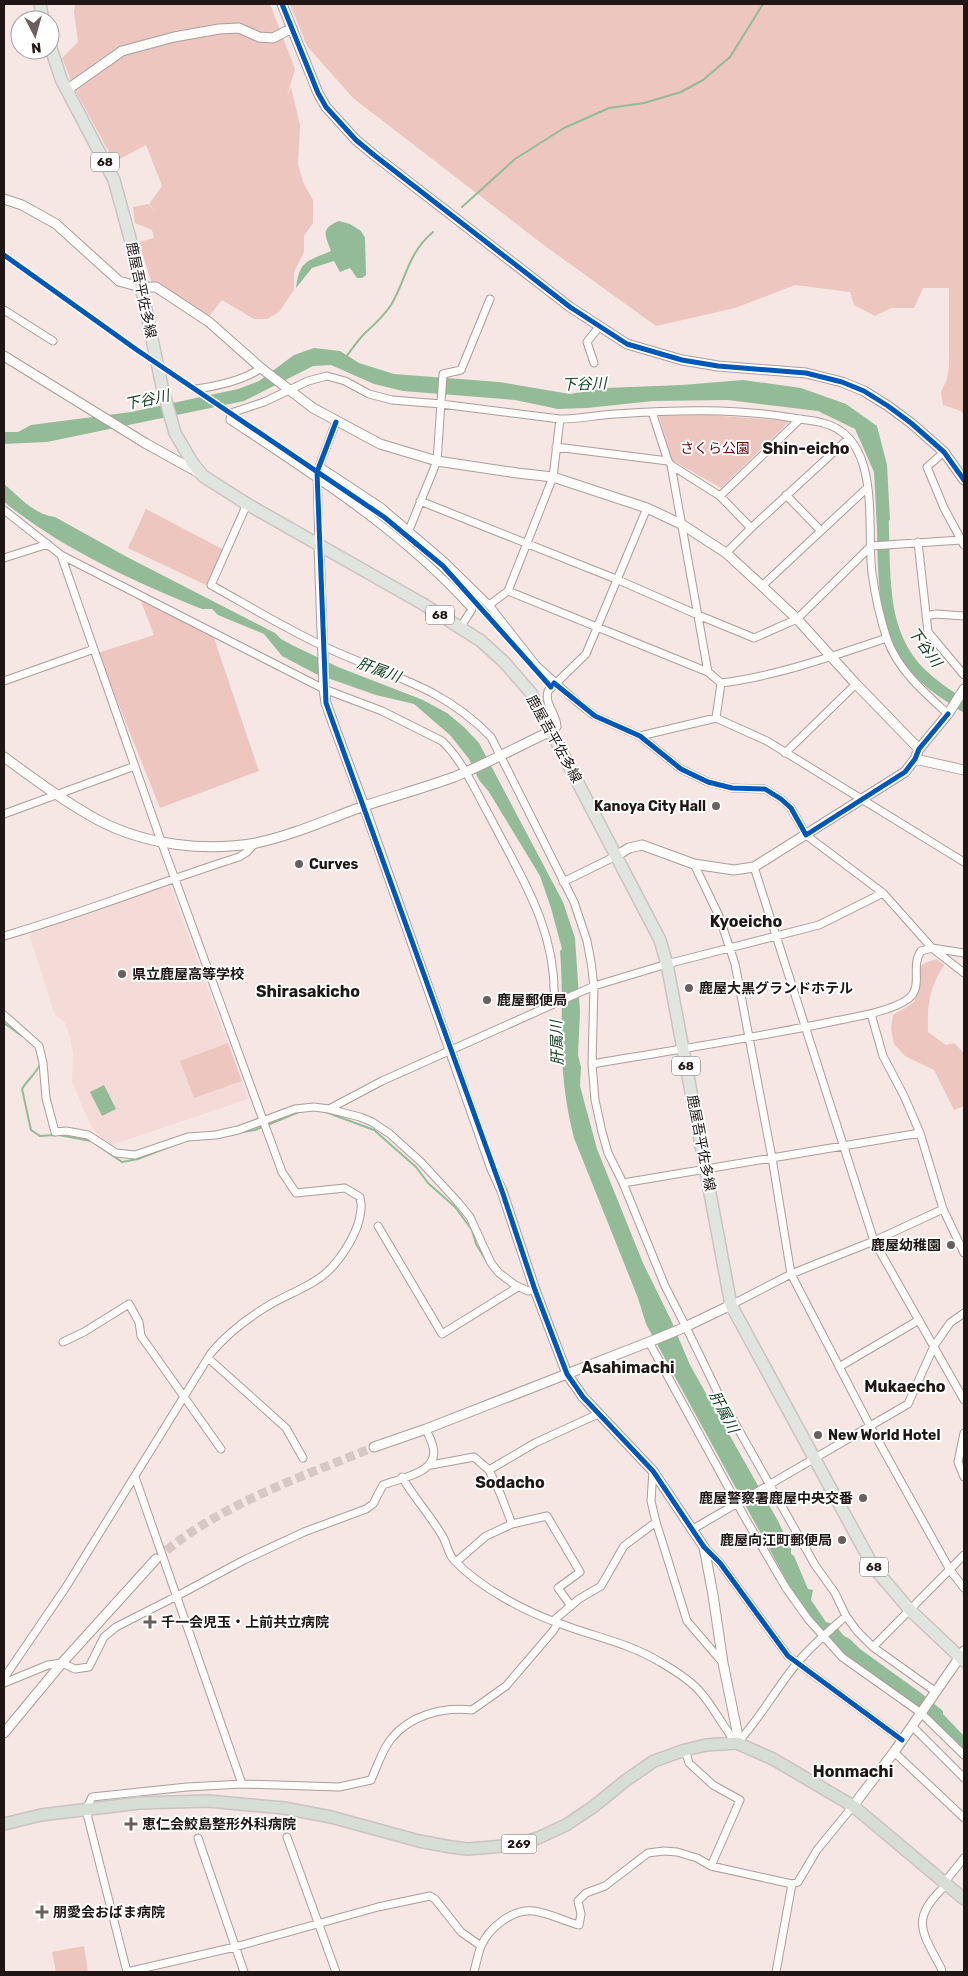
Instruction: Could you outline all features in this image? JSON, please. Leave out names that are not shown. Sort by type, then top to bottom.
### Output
[{"type":"highway","name":"269","points":[[4,1824],[41,1815],[139,1803],[183,1801],[250,1803],[331,1817],[451,1848],[487,1848],[515,1845],[538,1838],[566,1825],[593,1808],[626,1780],[654,1761],[706,1745],[737,1743],[773,1759],[853,1806],[964,1899]]},
{"type":"main road","name":"鹿屋吾平佐多線","points":[[55,60],[61,79],[68,89],[76,110],[114,180],[134,253],[163,391],[175,433],[187,456],[203,476],[247,504],[481,641],[506,663],[530,693],[660,940],[667,964],[731,1305],[874,1568],[910,1610],[963,1656]]},
{"type":"street","points":[[282,4],[318,94],[326,107],[356,140],[562,301],[627,344],[682,360],[718,366],[806,373],[842,382],[864,391],[888,406],[944,452],[964,480]]},
{"type":"street","points":[[68,89],[122,50],[174,37],[219,29],[239,28],[259,37],[273,38],[292,28]]},
{"type":"street","points":[[4,199],[22,204],[56,224],[119,281],[140,287],[156,287],[209,322],[288,391],[336,422],[380,444],[437,461],[553,477],[647,508],[683,525],[726,553],[797,619],[919,749]]},
{"type":"street","points":[[409,530],[437,461],[443,374],[461,370],[490,299]]},
{"type":"street","points":[[4,310],[53,341]]},
{"type":"street","points":[[594,363],[587,342],[600,327]]},
{"type":"street","points":[[4,356],[90,407],[145,443],[203,476]]},
{"type":"street","points":[[196,389],[253,374],[261,368]]},
{"type":"street","points":[[460,628],[472,609],[445,579],[385,527],[317,478],[230,420],[231,414],[264,402],[308,381],[327,376],[345,381],[369,394],[392,400],[441,404],[560,419],[578,420],[613,414],[716,410],[766,414],[830,425],[849,438],[858,450],[866,473],[871,522],[872,572],[887,638],[901,664],[917,686],[951,711]]},
{"type":"street","points":[[652,412],[670,463],[683,525],[708,672]]},
{"type":"street","points":[[488,605],[508,590],[553,477],[560,419]]},
{"type":"street","points":[[720,496],[800,419]]},
{"type":"street","points":[[336,422],[319,466],[317,478],[326,703],[535,1290],[567,1374],[583,1398],[653,1471],[704,1547],[720,1563],[788,1656],[902,1740]]},
{"type":"street","points":[[726,553],[849,438]]},
{"type":"street","points":[[556,447],[670,463],[720,496],[751,528]]},
{"type":"street","points":[[420,501],[616,579],[754,638],[797,619],[871,546],[918,542],[962,542],[944,508],[927,467],[944,452]]},
{"type":"street","points":[[319,466],[380,507],[445,562],[488,605],[536,665],[554,683],[594,716],[640,736],[681,769],[708,782],[732,788],[765,790],[781,799],[791,808],[806,835],[883,893],[932,948],[964,973]]},
{"type":"street","points":[[762,586],[867,488]]},
{"type":"street","points":[[786,495],[821,531]]},
{"type":"street","points":[[247,504],[211,585],[323,646],[397,675],[432,692],[473,719],[491,737],[574,902],[587,941],[592,987],[592,1064],[595,1100],[602,1132],[608,1153],[623,1183],[665,1286],[718,1395],[767,1484],[815,1565],[835,1593],[846,1616],[857,1631],[873,1647],[936,1692]]},
{"type":"street","points":[[4,757],[56,795],[100,820],[124,830],[161,841],[190,846],[223,846],[255,843],[299,831],[364,806],[465,772],[557,727],[557,721],[546,697],[548,691],[554,683],[586,654],[647,508]]},
{"type":"street","points":[[4,510],[61,555],[324,686],[429,733],[450,748],[465,772],[529,892],[543,924],[549,942],[554,970],[557,1003]]},
{"type":"street","points":[[918,542],[928,632],[964,675]]},
{"type":"street","points":[[4,558],[48,544]]},
{"type":"street","points":[[4,1678],[66,1587],[208,1358],[223,1338],[270,1305],[316,1281],[327,1273],[339,1260],[348,1245],[360,1218],[362,1207],[360,1197],[345,1188],[296,1193],[282,1172],[161,841],[61,555]]},
{"type":"street","points":[[508,590],[708,672],[721,683],[750,679],[832,657],[887,638]]},
{"type":"street","points":[[926,616],[936,614],[964,616]]},
{"type":"street","points":[[4,681],[94,649]]},
{"type":"street","points":[[716,718],[721,683]]},
{"type":"street","points":[[785,753],[856,684]]},
{"type":"street","points":[[564,882],[629,848],[642,844],[694,864],[734,870],[754,867],[905,772],[915,759],[919,749],[951,711],[963,691]]},
{"type":"street","points":[[640,736],[716,718],[747,731],[863,798],[964,862]]},
{"type":"street","points":[[915,759],[964,770]]},
{"type":"street","points":[[4,814],[135,766]]},
{"type":"street","points":[[4,936],[65,918],[225,861],[247,852],[255,843]]},
{"type":"street","points":[[223,846],[225,861]]},
{"type":"street","points":[[694,864],[719,916],[735,964],[772,1158],[791,1274],[870,1426],[950,1570],[964,1588]]},
{"type":"street","points":[[754,867],[807,1027],[874,1241],[964,1400]]},
{"type":"street","points":[[329,1108],[382,1080],[592,987],[667,964],[819,925],[883,893]]},
{"type":"street","points":[[592,1064],[807,1027],[871,1014],[908,999],[915,991],[917,982],[916,960],[921,950],[932,948],[964,953]]},
{"type":"street","points":[[4,1014],[39,1046],[43,1062],[46,1098],[55,1132],[66,1131],[88,1135],[116,1153],[135,1156],[188,1137],[216,1135],[295,1109],[329,1108],[372,1122],[390,1134],[422,1162],[458,1201],[470,1217],[491,1263],[499,1273],[518,1287],[528,1291],[535,1290]]},
{"type":"street","points":[[871,1014],[883,1056],[904,1096],[920,1133],[943,1209],[964,1253]]},
{"type":"street","points":[[623,1183],[920,1133]]},
{"type":"street","points":[[374,1448],[426,1430],[685,1328],[791,1274],[874,1241],[943,1209]]},
{"type":"street","points":[[378,1226],[442,1334],[518,1287]]},
{"type":"street","points":[[63,1342],[129,1304],[139,1322],[141,1336],[221,1449]]},
{"type":"street","points":[[693,1529],[767,1484],[908,1404],[934,1346],[950,1323],[964,1313]]},
{"type":"street","points":[[839,1367],[919,1320]]},
{"type":"street","points":[[652,1341],[786,1588],[842,1657],[922,1713],[964,1755]]},
{"type":"street","points":[[208,1358],[286,1428],[303,1458]]},
{"type":"street","points":[[489,1470],[535,1443],[598,1414]]},
{"type":"street","points":[[4,1683],[48,1665],[62,1664],[75,1669],[89,1667],[104,1637],[116,1627],[244,1560],[304,1532],[366,1509],[373,1504],[383,1484],[425,1470],[431,1464],[434,1449],[426,1430]]},
{"type":"street","points":[[964,1432],[958,1462],[964,1477]]},
{"type":"street","points":[[431,1464],[474,1457],[489,1470],[512,1524]]},
{"type":"street","points":[[653,1471],[651,1501],[687,1621],[723,1663]]},
{"type":"street","points":[[135,1477],[242,1784]]},
{"type":"street","points":[[402,1477],[444,1537],[456,1562],[489,1588],[531,1611],[555,1622],[633,1647],[661,1662],[702,1693],[726,1731],[737,1743]]},
{"type":"street","points":[[456,1562],[486,1536],[512,1524],[547,1516],[580,1572],[558,1588],[571,1606]]},
{"type":"street","points":[[481,1946],[461,1932],[435,1899],[430,1896],[419,1897],[235,1947],[127,1972],[86,1810],[92,1798],[187,1787],[242,1784],[339,1787],[371,1780],[390,1740],[403,1726],[422,1716],[438,1712],[456,1708],[472,1710],[506,1686],[553,1631],[555,1622],[571,1606],[601,1586],[624,1546],[656,1522]]},
{"type":"street","points":[[704,1547],[714,1595],[723,1663],[737,1731],[737,1743]]},
{"type":"street","points":[[873,1647],[964,1555]]},
{"type":"street","points":[[4,1733],[62,1664],[156,1559]]},
{"type":"street","points":[[737,1743],[747,1733],[797,1663],[824,1635],[846,1616]]},
{"type":"street","points":[[474,1972],[481,1946],[487,1936],[504,1920],[524,1911],[534,1911],[579,1925],[581,1914],[578,1901],[586,1893],[605,1886],[648,1853],[677,1852],[697,1858],[711,1866],[792,1884],[798,1882],[817,1850],[894,1752],[963,1656]]},
{"type":"street","points":[[912,1726],[964,1778]]},
{"type":"street","points":[[685,1750],[689,1763],[713,1784],[740,1800],[711,1866]]},
{"type":"street","points":[[894,1752],[964,1818]]},
{"type":"street","points":[[288,1837],[336,1972]]},
{"type":"street","points":[[198,1838],[244,1972]]},
{"type":"street","points":[[942,1972],[924,1938],[922,1918],[964,1858]]},
{"type":"street","points":[[776,1972],[792,1884]]},
{"type":"shaded area","points":[[339,221],[350,224],[361,231],[365,238],[366,275],[362,278],[357,278],[350,268],[340,272],[334,261],[312,268],[296,288],[303,266],[310,260],[331,251],[326,237],[326,230]]},
{"type":"shaded area","points":[[314,348],[340,351],[359,363],[394,374],[499,382],[570,394],[605,388],[743,380],[801,388],[846,404],[877,426],[887,465],[890,520],[877,525],[874,472],[855,429],[818,411],[728,400],[653,401],[558,409],[515,400],[403,391],[374,384],[331,365],[313,366],[244,401],[47,442],[4,444],[4,432],[18,432],[31,425],[131,412],[238,389],[259,381],[294,355]]},
{"type":"shaded area","points":[[4,484],[40,513],[55,517],[127,557],[275,633],[292,645],[338,667],[423,700],[447,713],[479,743],[563,902],[575,938],[580,1012],[578,1055],[581,1067],[580,1086],[597,1149],[643,1263],[671,1320],[690,1365],[778,1521],[808,1589],[813,1590],[811,1600],[826,1622],[834,1624],[844,1636],[860,1649],[943,1711],[943,1714],[964,1736],[964,1751],[911,1701],[845,1656],[811,1619],[789,1585],[646,1324],[638,1298],[574,1138],[566,1097],[563,1065],[560,951],[562,949],[551,908],[540,876],[489,792],[479,780],[469,759],[450,735],[414,704],[376,695],[316,674],[282,656],[264,634],[218,615],[212,609],[202,609],[124,575],[50,535],[4,502]]},
{"type":"shaded area","name":"県立鹿屋高等学校","points":[[169,882],[248,1099],[112,1145],[99,1136],[92,1128],[72,1082],[73,1054],[69,1034],[65,1022],[55,1015],[29,934]]},
{"type":"shaded area","points":[[104,1085],[116,1109],[102,1116],[90,1092]]},
{"type":"green space","points":[[75,4],[270,4],[295,69],[287,96],[291,87],[300,125],[298,164],[303,182],[313,200],[313,223],[304,236],[304,252],[294,272],[294,290],[279,312],[267,319],[254,319],[222,300],[208,318],[152,284],[139,242],[154,238],[152,230],[135,223],[133,207],[148,204],[155,212],[149,204],[162,186],[146,145],[116,161],[109,152],[76,92],[62,58],[78,42],[74,12]]},
{"type":"green space","points":[[290,4],[964,4],[964,415],[961,411],[943,405],[941,392],[947,379],[949,366],[949,288],[923,288],[914,308],[891,308],[875,316],[854,305],[850,292],[795,285],[735,308],[656,326],[545,246],[353,98],[307,46]]},
{"type":"green space","name":"さくら公園","points":[[709,415],[790,421],[721,488],[672,460],[659,416]]},
{"type":"green space","points":[[146,509],[224,550],[208,586],[128,548]]},
{"type":"green space","points":[[140,599],[213,635],[259,771],[160,808],[98,653],[154,635]]},
{"type":"green space","points":[[937,959],[944,965],[930,997],[928,1032],[946,1045],[954,1043],[964,1053],[964,1106],[954,1110],[934,1070],[905,1056],[894,1044],[891,1029],[893,1015],[910,1005],[917,996],[919,969],[923,964]]},
{"type":"green space","points":[[228,1043],[242,1081],[194,1098],[180,1061]]},
{"type":"green space","points":[[84,1946],[88,1972],[56,1972],[52,1952]]},
{"type":"waterway","points":[[462,207],[515,159],[564,128],[609,108],[644,103],[681,92],[703,80],[730,57],[763,4]]},
{"type":"waterway","points":[[346,357],[362,336],[388,309],[418,249],[433,232]]},
{"type":"waterway","name":"下谷川","points":[[882,507],[886,592],[894,633],[903,652],[916,669],[933,684],[964,706]]},
{"type":"waterway","points":[[4,1023],[22,1036]]},
{"type":"waterway","points":[[40,1064],[22,1089],[31,1130],[40,1136],[55,1135]]},
{"type":"waterway","points":[[323,1111],[374,1130],[416,1167],[428,1183],[455,1207],[472,1230],[476,1244],[487,1262]]},
{"type":"waterway","points":[[242,1132],[255,1130],[299,1112]]},
{"type":"waterway","points":[[59,1135],[91,1141],[122,1162],[138,1159],[174,1145]]},
{"type":"tunnel","points":[[156,1559],[195,1530],[229,1510],[290,1481],[374,1447]]},
{"type":"cycle path","points":[[282,4],[318,93],[326,107],[356,140],[570,307],[627,344],[682,360],[718,366],[806,373],[842,382],[864,391],[911,423],[944,452],[964,480]]},
{"type":"cycle path","points":[[4,255],[137,350],[384,517],[443,566],[551,687]]},
{"type":"cycle path","points":[[336,422],[317,472],[326,703],[502,1191],[535,1290],[567,1374],[583,1397],[653,1471],[704,1547],[720,1563],[788,1656],[902,1740]]},
{"type":"cycle path","points":[[554,683],[595,716],[640,736],[681,769],[708,782],[732,788],[765,789],[791,808],[806,835],[905,772],[915,759],[919,749],[948,714]]},
{"type":"place","name":"Kanoya City Hall","points":[[716,806]]},
{"type":"place","name":"Curves","points":[[299,864]]},
{"type":"place","name":"県立鹿屋高等学校","points":[[122,974]]},
{"type":"place","name":"鹿屋大黒グランドホテル","points":[[689,988]]},
{"type":"place","name":"鹿屋郵便局","points":[[487,1000]]},
{"type":"place","name":"鹿屋幼稚園","points":[[951,1245]]},
{"type":"place","name":"New World Hotel","points":[[818,1435]]},
{"type":"place","name":"鹿屋警察署鹿屋中央交番","points":[[863,1498]]},
{"type":"place","name":"鹿屋向江町郵便局","points":[[842,1540]]},
{"type":"place","name":"千一会児玉・上前共立病院","points":[[150,1622]]},
{"type":"place","name":"恵仁会鮫島整形外科病院","points":[[131,1824]]},
{"type":"place","name":"朋愛会おばま病院","points":[[42,1912]]},
{"type":"district","name":"Shin-eicho","points":[[806,448]]},
{"type":"district","name":"Kyoeicho","points":[[746,921]]},
{"type":"district","name":"Shirasakicho","points":[[308,991]]},
{"type":"district","name":"Asahimachi","points":[[628,1367]]},
{"type":"district","name":"Mukaecho","points":[[905,1386]]},
{"type":"district","name":"Sodacho","points":[[510,1482]]},
{"type":"district","name":"Honmachi","points":[[853,1771]]},
{"type":"water label","name":"肝属川","points":[[379,670]]},
{"type":"water label","name":"肝属川","points":[[557,1043]]},
{"type":"water label","name":"肝属川","points":[[724,1412]]}]
